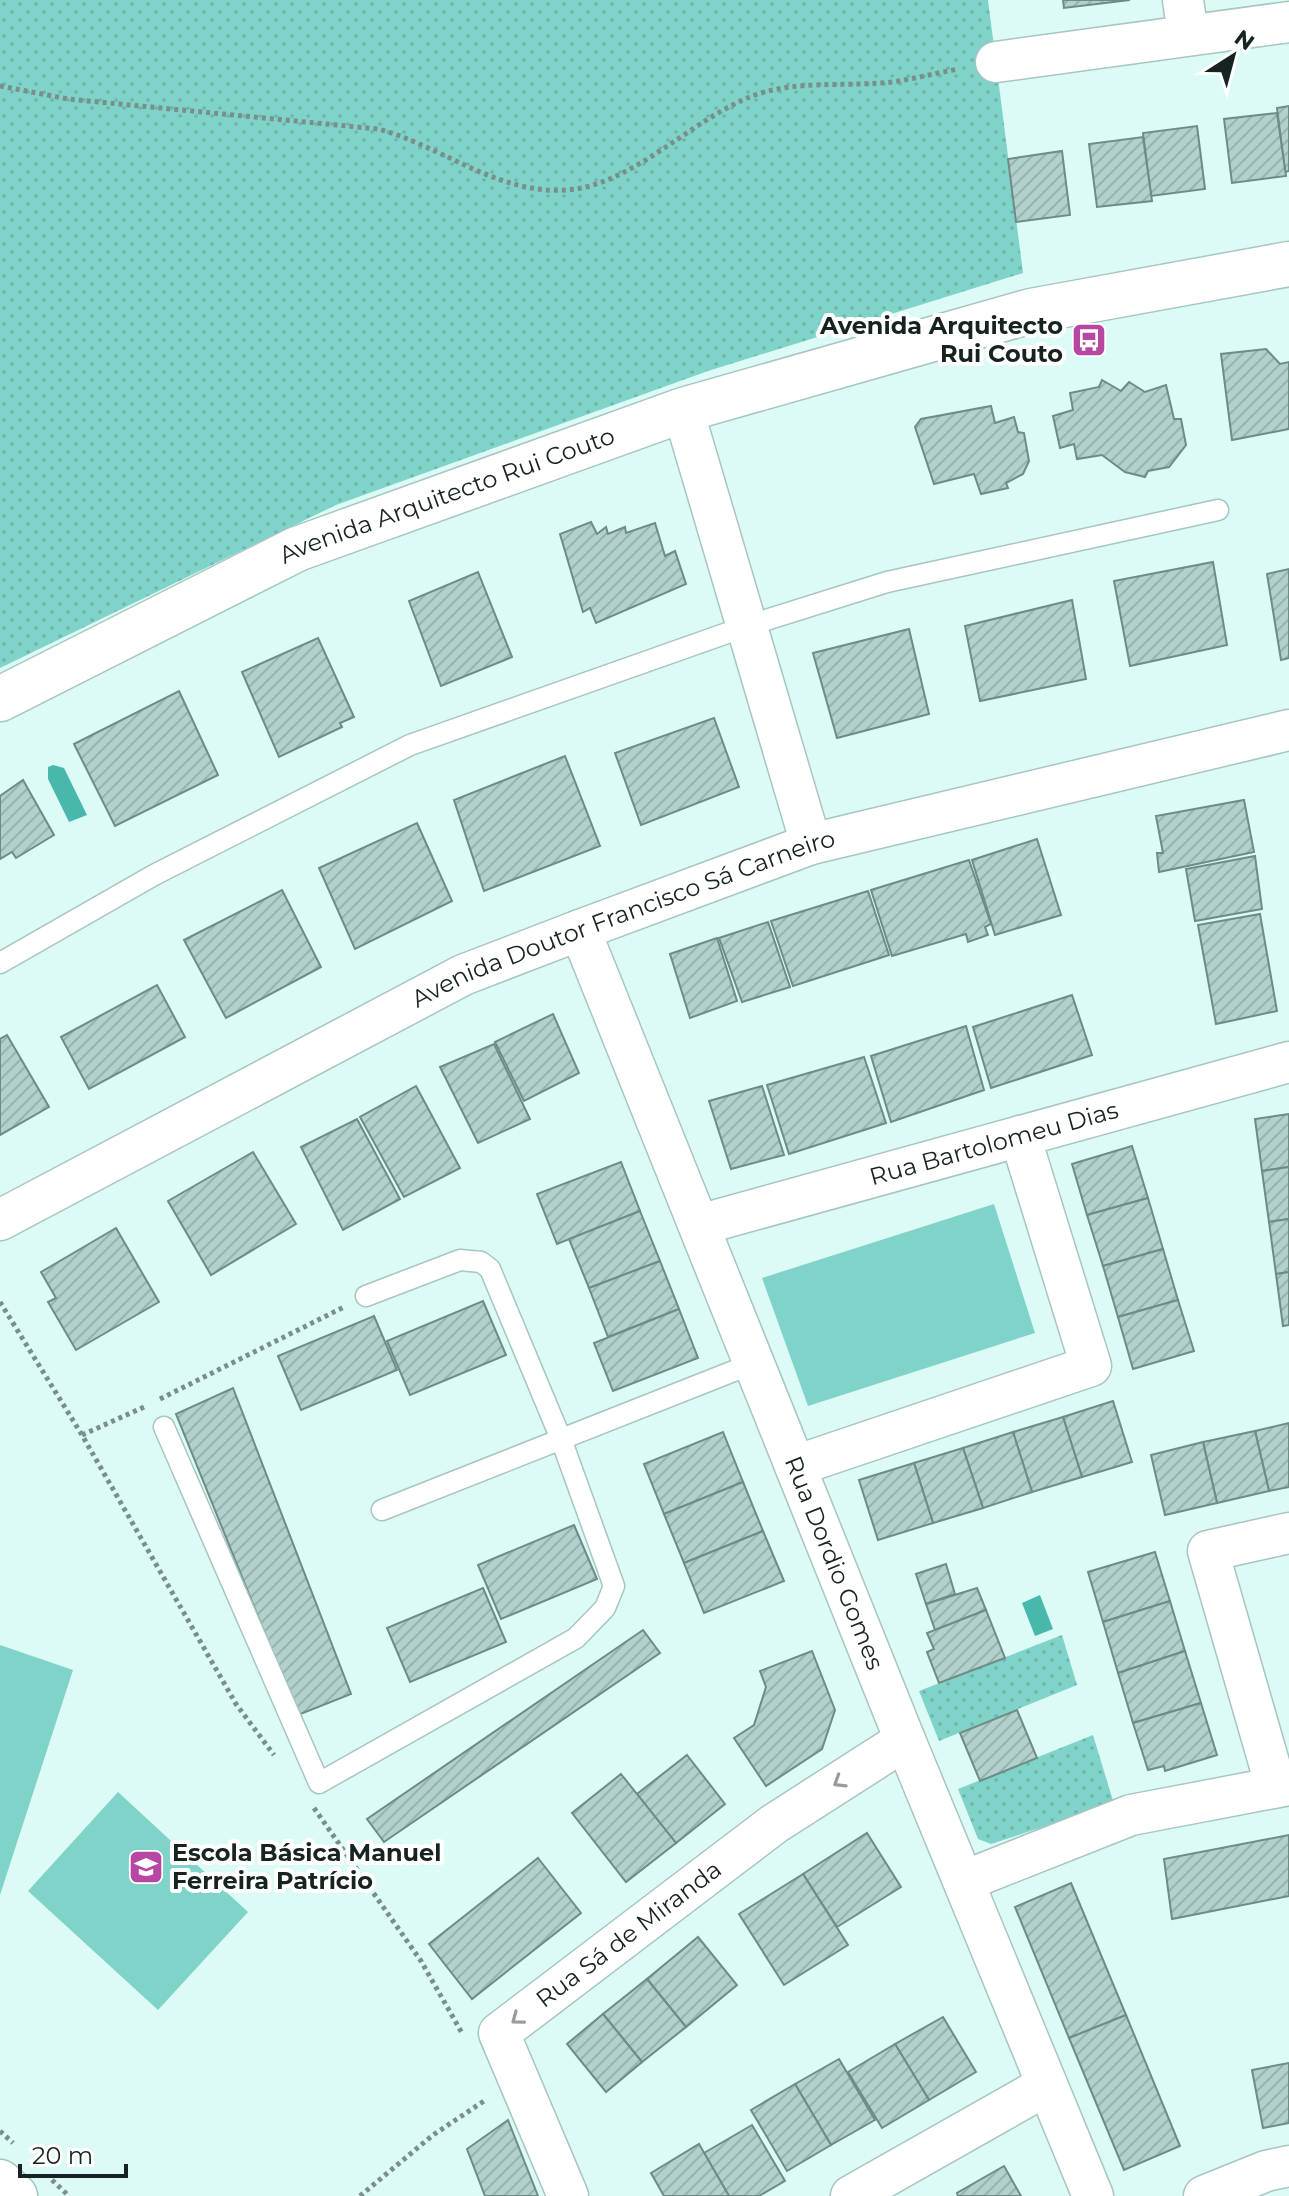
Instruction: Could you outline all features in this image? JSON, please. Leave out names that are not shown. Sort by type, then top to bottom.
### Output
[{"type":"street","points":[[996,62],[1186,17],[1289,22]]},
{"type":"street","name":"Avenida Arquitecto Rui Couto","points":[[0,699],[297,549],[683,410],[1031,311],[1289,264]]},
{"type":"street","points":[[683,410],[811,844]]},
{"type":"street","name":"Avenida Doutor Francisco Sá Carneiro","points":[[0,1220],[463,975],[580,930],[811,844],[1289,730]]},
{"type":"street","name":"Rua Dordio Gomes","points":[[580,930],[905,1740],[1093,2196]]},
{"type":"street","name":"Rua Bartolomeu Dias","points":[[699,1225],[1289,1062]]},
{"type":"street","points":[[795,1466],[1091,1366],[1020,1136]]},
{"type":"street","points":[[964,1881],[1131,1815],[1283,1786],[1208,1551],[1289,1533]]},
{"type":"street","name":"Rua Sá de Miranda","points":[[499,2033],[774,1824],[905,1740]]},
{"type":"street","points":[[499,2033],[568,2196]]},
{"type":"street","points":[[851,2196],[1047,2085]]},
{"type":"street","points":[[1204,2196],[1266,2171],[1289,2166]]},
{"type":"street","points":[[0,2182],[15,2196]]},
{"type":"lane","points":[[0,963],[154,875],[410,745],[747,626],[887,582],[1218,510]]},
{"type":"lane","points":[[164,1427],[319,1783],[576,1638],[605,1608],[614,1586],[561,1439],[490,1269],[481,1262],[460,1260],[366,1296]]},
{"type":"lane","points":[[382,1510],[754,1363]]},
{"type":"path","points":[[0,86],[68,99],[378,129],[407,137],[480,173],[519,186],[566,190],[602,183],[726,108],[756,95],[788,86],[886,83],[996,62]]},
{"type":"path","points":[[82,1435],[366,1296]]},
{"type":"path","points":[[0,1302],[82,1435],[236,1704],[278,1760]]},
{"type":"path","points":[[311,1804],[421,1961],[462,2033],[499,2033]]},
{"type":"path","points":[[360,2196],[433,2135],[518,2079]]},
{"type":"shaded area","points":[[0,0],[988,0],[1023,273],[708,371],[336,505],[0,668]]},
{"type":"shaded area","points":[[48,767],[64,768],[87,815],[69,822],[48,779]]},
{"type":"shaded area","points":[[994,1204],[1035,1333],[808,1406],[762,1278]]},
{"type":"shaded area","points":[[1040,1595],[1053,1629],[1035,1636],[1022,1603]]},
{"type":"shaded area","points":[[1062,1635],[1077,1685],[939,1741],[919,1691]]},
{"type":"shaded area","points":[[0,1645],[73,1670],[0,1895]]},
{"type":"shaded area","points":[[1093,1735],[1114,1804],[991,1844],[978,1839],[958,1789]]},
{"type":"shaded area","points":[[118,1792],[248,1912],[158,2010],[28,1891]]},
{"type":"building","points":[[1063,0],[1130,0],[1064,8]]},
{"type":"building","points":[[1289,106],[1289,171],[1285,172],[1277,108]]},
{"type":"building","points":[[1277,113],[1286,176],[1232,183],[1224,119]]},
{"type":"building","points":[[1197,126],[1205,189],[1151,196],[1143,133]]},
{"type":"building","points":[[1143,137],[1152,201],[1097,207],[1089,144]]},
{"type":"building","points":[[1062,151],[1070,215],[1016,222],[1008,159]]},
{"type":"building","points":[[1266,349],[1280,364],[1289,362],[1289,429],[1232,440],[1221,354]]},
{"type":"building","points":[[1102,380],[1121,391],[1129,382],[1145,392],[1166,385],[1174,419],[1181,419],[1186,445],[1169,467],[1148,471],[1145,477],[1125,472],[1102,455],[1077,459],[1074,444],[1060,448],[1053,416],[1073,410],[1070,393],[1099,387]]},
{"type":"building","points":[[991,406],[995,423],[1014,417],[1018,432],[1024,433],[1029,461],[1023,474],[1006,483],[1008,488],[981,494],[974,474],[934,484],[915,427],[921,419]]},
{"type":"building","points":[[591,522],[597,534],[606,527],[608,534],[625,527],[626,533],[655,523],[665,556],[675,551],[686,584],[596,623],[590,608],[583,612],[560,534]]},
{"type":"building","points":[[1213,562],[1227,645],[1130,666],[1114,581]]},
{"type":"building","points":[[1289,569],[1289,658],[1281,660],[1267,574]]},
{"type":"building","points":[[478,572],[512,657],[441,686],[409,601]]},
{"type":"building","points":[[1072,600],[1086,679],[980,701],[965,626]]},
{"type":"building","points":[[909,629],[929,714],[837,738],[813,653]]},
{"type":"building","points":[[318,638],[354,717],[340,723],[342,727],[279,757],[242,672]]},
{"type":"building","points":[[179,691],[218,775],[115,826],[74,744]]},
{"type":"building","points":[[714,718],[739,787],[641,825],[615,753]]},
{"type":"building","points":[[565,756],[600,846],[484,891],[454,800]]},
{"type":"building","points":[[23,780],[54,835],[16,858],[12,852],[0,859],[0,796]]},
{"type":"building","points":[[1244,800],[1254,852],[1159,872],[1157,853],[1163,853],[1156,816]]},
{"type":"building","points":[[417,823],[452,901],[355,949],[319,868]]},
{"type":"building","points":[[1037,839],[1061,915],[995,935],[972,860]]},
{"type":"building","points":[[1255,856],[1262,909],[1195,921],[1186,869]]},
{"type":"building","points":[[969,860],[991,924],[985,927],[988,935],[968,942],[966,934],[892,956],[871,890]]},
{"type":"building","points":[[282,890],[321,967],[226,1018],[184,940]]},
{"type":"building","points":[[868,891],[889,955],[793,986],[771,921]]},
{"type":"building","points":[[1260,914],[1277,1011],[1216,1024],[1198,925]]},
{"type":"building","points":[[768,922],[790,987],[742,1002],[719,938]]},
{"type":"building","points":[[717,938],[737,1001],[690,1018],[670,954]]},
{"type":"building","points":[[157,985],[185,1037],[89,1089],[61,1037]]},
{"type":"building","points":[[1072,995],[1092,1055],[991,1088],[973,1027]]},
{"type":"building","points":[[553,1014],[579,1073],[524,1101],[495,1042]]},
{"type":"building","points":[[966,1026],[984,1090],[891,1122],[871,1056]]},
{"type":"building","points":[[7,1035],[49,1107],[0,1135],[0,1039]]},
{"type":"building","points":[[494,1044],[530,1119],[478,1143],[440,1067]]},
{"type":"building","points":[[864,1057],[886,1123],[789,1154],[767,1085]]},
{"type":"building","points":[[416,1086],[460,1168],[404,1197],[360,1117]]},
{"type":"building","points":[[762,1086],[784,1155],[731,1169],[709,1101]]},
{"type":"building","points":[[1289,1114],[1289,1167],[1262,1171],[1255,1119]]},
{"type":"building","points":[[357,1119],[400,1199],[343,1230],[301,1147]]},
{"type":"building","points":[[1132,1146],[1148,1198],[1087,1215],[1072,1164]]},
{"type":"building","points":[[253,1152],[296,1224],[211,1275],[168,1201]]},
{"type":"building","points":[[621,1162],[640,1211],[557,1244],[537,1194]]},
{"type":"building","points":[[1289,1167],[1289,1219],[1269,1222],[1262,1171]]},
{"type":"building","points":[[1148,1198],[1163,1249],[1103,1266],[1087,1215]]},
{"type":"building","points":[[640,1211],[660,1261],[589,1288],[569,1239]]},
{"type":"building","points":[[1289,1219],[1289,1272],[1276,1274],[1269,1222]]},
{"type":"building","points":[[116,1228],[159,1302],[76,1350],[48,1302],[56,1298],[41,1272]]},
{"type":"building","points":[[1163,1249],[1178,1300],[1118,1317],[1103,1266]]},
{"type":"building","points":[[660,1261],[679,1309],[608,1337],[589,1288]]},
{"type":"building","points":[[1289,1272],[1289,1325],[1283,1326],[1276,1274]]},
{"type":"building","points":[[1178,1300],[1194,1351],[1133,1369],[1118,1317]]},
{"type":"building","points":[[483,1301],[506,1355],[410,1395],[387,1341]]},
{"type":"building","points":[[679,1309],[698,1358],[613,1391],[594,1343]]},
{"type":"building","points":[[374,1316],[397,1370],[301,1410],[278,1356]]},
{"type":"building","points":[[233,1388],[351,1694],[298,1715],[176,1414]]},
{"type":"building","points":[[1113,1401],[1132,1462],[1082,1477],[1063,1417]]},
{"type":"building","points":[[1063,1417],[1082,1477],[1032,1492],[1013,1432]]},
{"type":"building","points":[[1289,1423],[1289,1487],[1269,1491],[1255,1431]]},
{"type":"building","points":[[1255,1431],[1269,1491],[1217,1503],[1203,1442]]},
{"type":"building","points":[[723,1432],[743,1482],[664,1514],[644,1464]]},
{"type":"building","points":[[1013,1432],[1032,1492],[983,1508],[963,1448]]},
{"type":"building","points":[[1203,1442],[1217,1503],[1165,1515],[1151,1455]]},
{"type":"building","points":[[963,1448],[983,1508],[933,1523],[914,1463]]},
{"type":"building","points":[[914,1463],[933,1523],[878,1540],[859,1480]]},
{"type":"building","points":[[743,1482],[763,1531],[684,1563],[664,1514]]},
{"type":"building","points":[[574,1525],[597,1579],[501,1619],[478,1565]]},
{"type":"building","points":[[763,1531],[784,1581],[704,1613],[684,1563]]},
{"type":"building","points":[[1155,1552],[1170,1601],[1103,1622],[1088,1572]]},
{"type":"building","points":[[946,1564],[955,1594],[926,1604],[916,1574]]},
{"type":"building","points":[[483,1588],[506,1642],[410,1682],[387,1628]]},
{"type":"building","points":[[977,1588],[986,1610],[935,1630],[926,1604]]},
{"type":"building","points":[[1170,1601],[1185,1651],[1118,1673],[1103,1622]]},
{"type":"building","points":[[986,1610],[1005,1658],[939,1683],[927,1652],[934,1649],[927,1633]]},
{"type":"building","points":[[643,1630],[660,1653],[384,1842],[367,1819]]},
{"type":"building","points":[[812,1651],[835,1710],[822,1749],[766,1786],[734,1738],[754,1725],[766,1687],[760,1671]]},
{"type":"building","points":[[1185,1651],[1201,1703],[1133,1723],[1118,1673]]},
{"type":"building","points":[[1201,1703],[1217,1755],[1165,1771],[1164,1766],[1148,1770],[1133,1723]]},
{"type":"building","points":[[1017,1710],[1037,1758],[980,1781],[960,1733]]},
{"type":"building","points":[[687,1755],[725,1804],[676,1843],[637,1794]]},
{"type":"building","points":[[621,1774],[676,1843],[626,1882],[572,1813]]},
{"type":"building","points":[[867,1833],[901,1887],[837,1927],[803,1874]]},
{"type":"building","points":[[1289,1835],[1289,1896],[1172,1919],[1164,1859]]},
{"type":"building","points":[[538,1858],[581,1913],[472,1999],[429,1944]]},
{"type":"building","points":[[803,1874],[848,1945],[784,1985],[739,1914]]},
{"type":"building","points":[[1071,1883],[1126,2015],[1069,2038],[1015,1907]]},
{"type":"building","points":[[698,1937],[737,1985],[686,2027],[647,1979]]},
{"type":"building","points":[[647,1979],[686,2027],[642,2062],[603,2014]]},
{"type":"building","points":[[603,2014],[642,2062],[606,2092],[567,2044]]},
{"type":"building","points":[[1126,2015],[1180,2146],[1124,2170],[1069,2038]]},
{"type":"building","points":[[943,2017],[976,2072],[929,2100],[895,2044]]},
{"type":"building","points":[[895,2044],[929,2100],[882,2128],[848,2072]]},
{"type":"building","points":[[839,2059],[875,2120],[831,2145],[795,2084]]},
{"type":"building","points":[[1289,2063],[1289,2123],[1263,2128],[1252,2070]]},
{"type":"building","points":[[795,2084],[831,2145],[787,2171],[751,2110]]},
{"type":"building","points":[[508,2120],[538,2196],[485,2196],[467,2149]]},
{"type":"building","points":[[752,2125],[785,2181],[759,2196],[729,2196],[704,2153]]},
{"type":"building","points":[[699,2144],[729,2196],[664,2196],[651,2173]]},
{"type":"building","points":[[1004,2166],[1021,2196],[958,2196],[957,2193]]},
{"type":"place","name":"Avenida Arquitecto Rui Couto","points":[[1089,340]]},
{"type":"place","name":"Escola Básica Manuel Ferreira Patrício","points":[[146,1867]]}]
